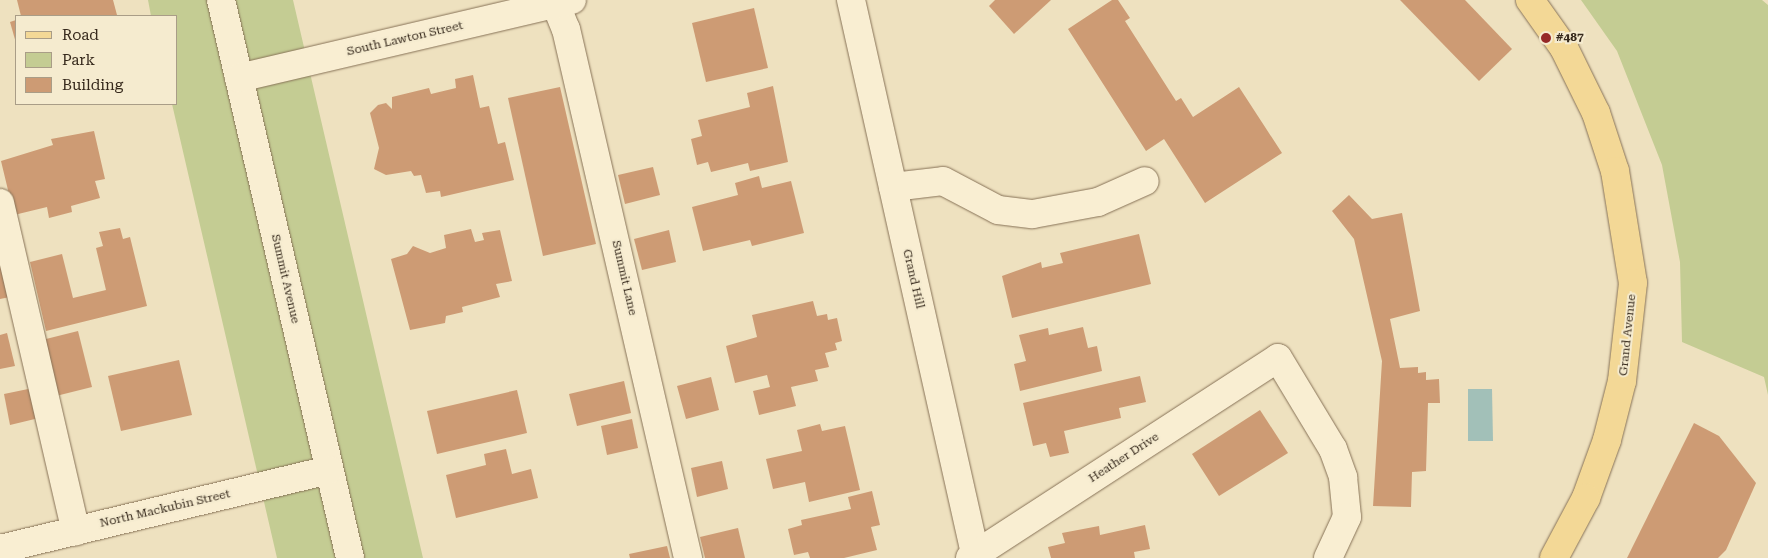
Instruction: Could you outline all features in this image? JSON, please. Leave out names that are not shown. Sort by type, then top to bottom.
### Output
[{"type":"main road","name":"Grand Avenue","points":[[1530,0],[1564,48],[1596,113],[1615,171],[1633,283],[1622,381],[1607,440],[1586,498],[1554,558]]},
{"type":"street","name":"Summit Avenue","points":[[220,0],[350,558]]},
{"type":"street","name":"Grand Hill","points":[[851,0],[974,557]]},
{"type":"street","name":"South Lawton Street","points":[[239,78],[560,1]]},
{"type":"street","name":"Summit Lane","points":[[560,1],[688,558]]},
{"type":"street","points":[[893,187],[944,181],[998,210],[1032,214],[1098,202],[1145,181]]},
{"type":"street","points":[[0,203],[76,531]]},
{"type":"street","name":"Heather Drive","points":[[974,557],[1278,358],[1334,449],[1343,477],[1347,517],[1328,558]]},
{"type":"street","name":"North Mackubin Street","points":[[0,549],[329,470]]},
{"type":"green space","points":[[148,0],[293,0],[423,558],[277,558],[172,105],[178,105],[178,15],[151,15]]},
{"type":"green space","points":[[1581,0],[1762,0],[1768,5],[1768,395],[1764,377],[1682,342],[1680,262],[1662,165],[1617,51]]},
{"type":"water","points":[[1468,389],[1492,389],[1493,441],[1468,441]]},
{"type":"building","points":[[17,0],[113,0],[117,15],[21,15]]},
{"type":"building","points":[[995,0],[1051,0],[1014,34],[989,6]]},
{"type":"building","points":[[1112,0],[1118,0],[1130,18],[1125,21],[1176,101],[1181,98],[1193,117],[1239,87],[1282,153],[1205,203],[1164,139],[1146,151],[1068,29]]},
{"type":"building","points":[[1400,0],[1465,0],[1512,49],[1479,81]]},
{"type":"building","points":[[754,8],[768,68],[706,82],[692,23]]},
{"type":"building","points":[[15,20],[15,40],[10,22]]},
{"type":"building","points":[[473,75],[480,108],[489,106],[498,144],[505,142],[514,180],[441,197],[440,191],[426,193],[421,175],[414,176],[411,171],[386,175],[374,169],[379,148],[370,113],[378,105],[386,103],[392,109],[392,97],[429,88],[431,94],[456,88],[455,79]]},
{"type":"building","points":[[773,86],[788,162],[750,171],[748,163],[711,172],[708,162],[697,165],[691,139],[702,136],[698,120],[750,107],[747,93]]},
{"type":"building","points":[[560,87],[596,244],[543,256],[508,98]]},
{"type":"building","points":[[94,131],[105,179],[95,181],[100,198],[71,206],[72,212],[49,218],[47,207],[14,215],[1,161],[53,145],[51,139]]},
{"type":"building","points":[[653,167],[660,195],[625,204],[618,175]]},
{"type":"building","points":[[759,176],[762,188],[791,181],[804,233],[752,246],[750,240],[703,251],[692,207],[738,195],[735,183]]},
{"type":"building","points":[[1349,195],[1372,219],[1402,213],[1420,311],[1390,319],[1400,368],[1418,367],[1418,373],[1426,372],[1426,380],[1439,379],[1440,403],[1428,403],[1426,471],[1412,472],[1411,507],[1373,506],[1382,361],[1354,239],[1332,211]]},
{"type":"building","points":[[120,228],[123,239],[130,237],[147,306],[46,331],[30,262],[62,254],[73,298],[106,290],[96,248],[103,246],[99,232]]},
{"type":"building","points":[[471,229],[475,242],[484,240],[482,233],[500,230],[512,281],[496,284],[500,297],[462,307],[463,312],[446,316],[445,323],[410,330],[391,259],[407,254],[413,246],[430,253],[446,248],[444,235]]},
{"type":"building","points":[[669,230],[676,262],[642,270],[634,239]]},
{"type":"building","points":[[1139,234],[1151,284],[1012,318],[1002,276],[1041,262],[1042,268],[1063,263],[1060,253]]},
{"type":"building","points":[[0,257],[10,297],[0,299]]},
{"type":"building","points":[[813,301],[817,316],[827,314],[828,320],[837,318],[842,341],[835,343],[837,350],[825,353],[829,367],[815,370],[818,381],[791,387],[796,406],[759,415],[753,391],[770,387],[767,375],[735,383],[726,346],[757,337],[752,315]]},
{"type":"building","points":[[1083,327],[1088,348],[1097,346],[1102,371],[1020,391],[1014,364],[1026,361],[1019,335],[1048,328],[1049,335]]},
{"type":"building","points":[[78,331],[92,387],[56,396],[42,340]]},
{"type":"building","points":[[7,333],[15,366],[0,369],[0,335]]},
{"type":"building","points":[[179,360],[192,415],[121,431],[108,376]]},
{"type":"building","points":[[1140,376],[1146,402],[1119,408],[1121,418],[1064,431],[1069,453],[1050,457],[1046,443],[1033,446],[1023,403]]},
{"type":"building","points":[[711,377],[719,410],[686,419],[677,386]]},
{"type":"building","points":[[624,381],[631,413],[577,426],[569,394]]},
{"type":"building","points":[[33,388],[39,418],[10,425],[4,394]]},
{"type":"building","points":[[517,390],[527,433],[437,454],[427,411]]},
{"type":"building","points":[[1260,410],[1288,453],[1219,496],[1192,454]]},
{"type":"building","points":[[632,419],[638,448],[607,455],[601,426]]},
{"type":"building","points":[[1694,423],[1719,436],[1756,483],[1726,550],[1718,558],[1627,558]]},
{"type":"building","points":[[820,424],[822,431],[845,426],[860,490],[809,502],[805,482],[773,489],[766,459],[802,451],[797,430]]},
{"type":"building","points":[[506,449],[512,474],[531,469],[538,498],[456,518],[446,475],[486,465],[484,454]]},
{"type":"building","points":[[722,461],[728,489],[697,497],[691,468]]},
{"type":"building","points":[[872,491],[880,525],[871,527],[877,550],[844,558],[810,558],[808,552],[794,555],[788,529],[802,525],[801,520],[851,509],[848,497]]},
{"type":"building","points":[[1145,525],[1150,549],[1134,552],[1135,558],[1051,558],[1048,547],[1065,543],[1062,533],[1099,526],[1100,535]]},
{"type":"building","points":[[738,528],[745,558],[705,558],[700,537]]},
{"type":"building","points":[[667,546],[670,558],[630,558],[629,554]]},
{"type":"place","name":"#487","points":[[1546,38]]}]
